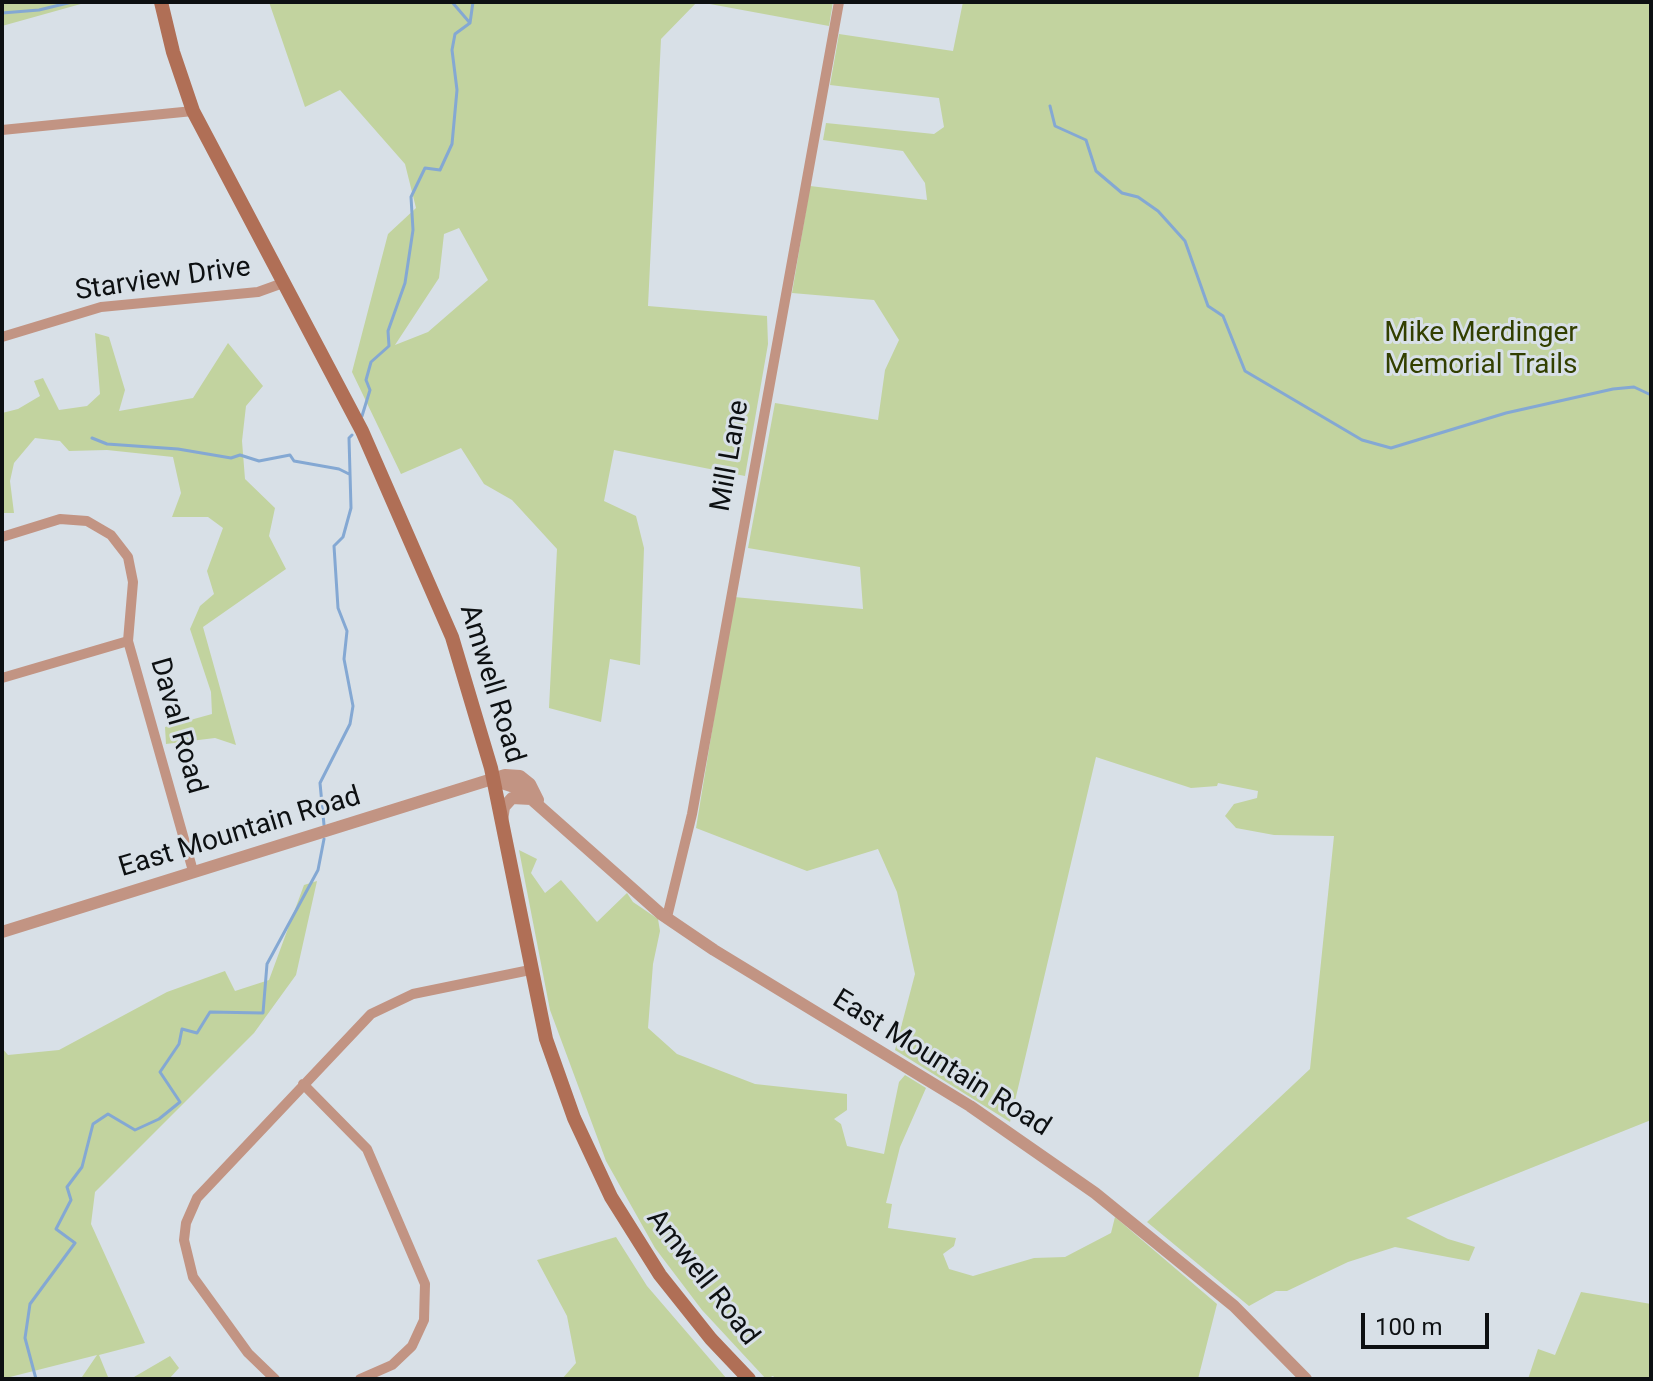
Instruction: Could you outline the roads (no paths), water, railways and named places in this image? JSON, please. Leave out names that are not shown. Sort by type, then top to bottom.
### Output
[{"type":"main road","name":"Amwell Road","points":[[161,2],[173,52],[193,111],[362,431],[438,601],[469,688],[493,780],[530,970],[546,1039],[565,1095],[611,1197],[686,1309],[749,1379]]},
{"type":"street","name":"Mill Lane","points":[[667,917],[692,814],[839,2]]},
{"type":"street","points":[[2,130],[193,111]]},
{"type":"street","name":"Starview Drive","points":[[2,337],[101,307],[258,292],[283,283]]},
{"type":"street","name":"Daval Road","points":[[2,537],[73,519],[99,526],[111,535],[128,557],[132,570],[128,641],[193,871]]},
{"type":"street","name":"Daval Road","points":[[2,678],[128,641]]},
{"type":"street","name":"East Mountain Road","points":[[2,932],[505,775],[520,776],[530,784],[536,801],[667,917],[787,997],[970,1106],[1059,1167],[1234,1306],[1306,1379]]},
{"type":"street","points":[[501,824],[507,802],[517,796],[536,801]]},
{"type":"street","points":[[275,1379],[248,1353],[193,1277],[185,1252],[186,1223],[206,1185],[361,1023],[387,1004],[425,990],[530,970]]},
{"type":"street","points":[[303,1084],[367,1149],[425,1284],[424,1320],[412,1346],[392,1365],[360,1379]]},
{"type":"waterway","points":[[2,13],[39,10],[72,2]]},
{"type":"waterway","points":[[452,2],[470,23]]},
{"type":"waterway","points":[[362,416],[370,390],[366,380],[371,362],[389,346],[388,331],[405,283],[413,230],[411,197],[425,168],[440,170],[452,144],[457,90],[452,50],[455,34],[470,23],[473,2]]},
{"type":"waterway","points":[[1050,106],[1055,126],[1086,140],[1096,171],[1122,193],[1138,197],[1158,211],[1185,241],[1208,306],[1223,316],[1245,371],[1362,440],[1391,448],[1506,413],[1613,389],[1634,387],[1651,395]]},
{"type":"waterway","points":[[324,825],[320,783],[350,724],[353,706],[344,659],[347,631],[338,608],[334,546],[343,537],[351,508],[349,438],[352,435]]},
{"type":"waterway","points":[[92,438],[107,444],[178,449],[231,458],[240,455],[259,461],[290,455],[294,461],[339,469],[349,474]]},
{"type":"waterway","points":[[36,1379],[25,1338],[30,1304],[75,1243],[56,1229],[71,1200],[67,1187],[82,1167],[93,1124],[108,1114],[135,1130],[159,1119],[180,1102],[160,1072],[179,1044],[182,1029],[197,1033],[210,1012],[263,1013],[267,964],[318,870],[324,839]]},
{"type":"park label","name":"Mike Merdinger Memorial Trails","points":[[1481,350]]}]
